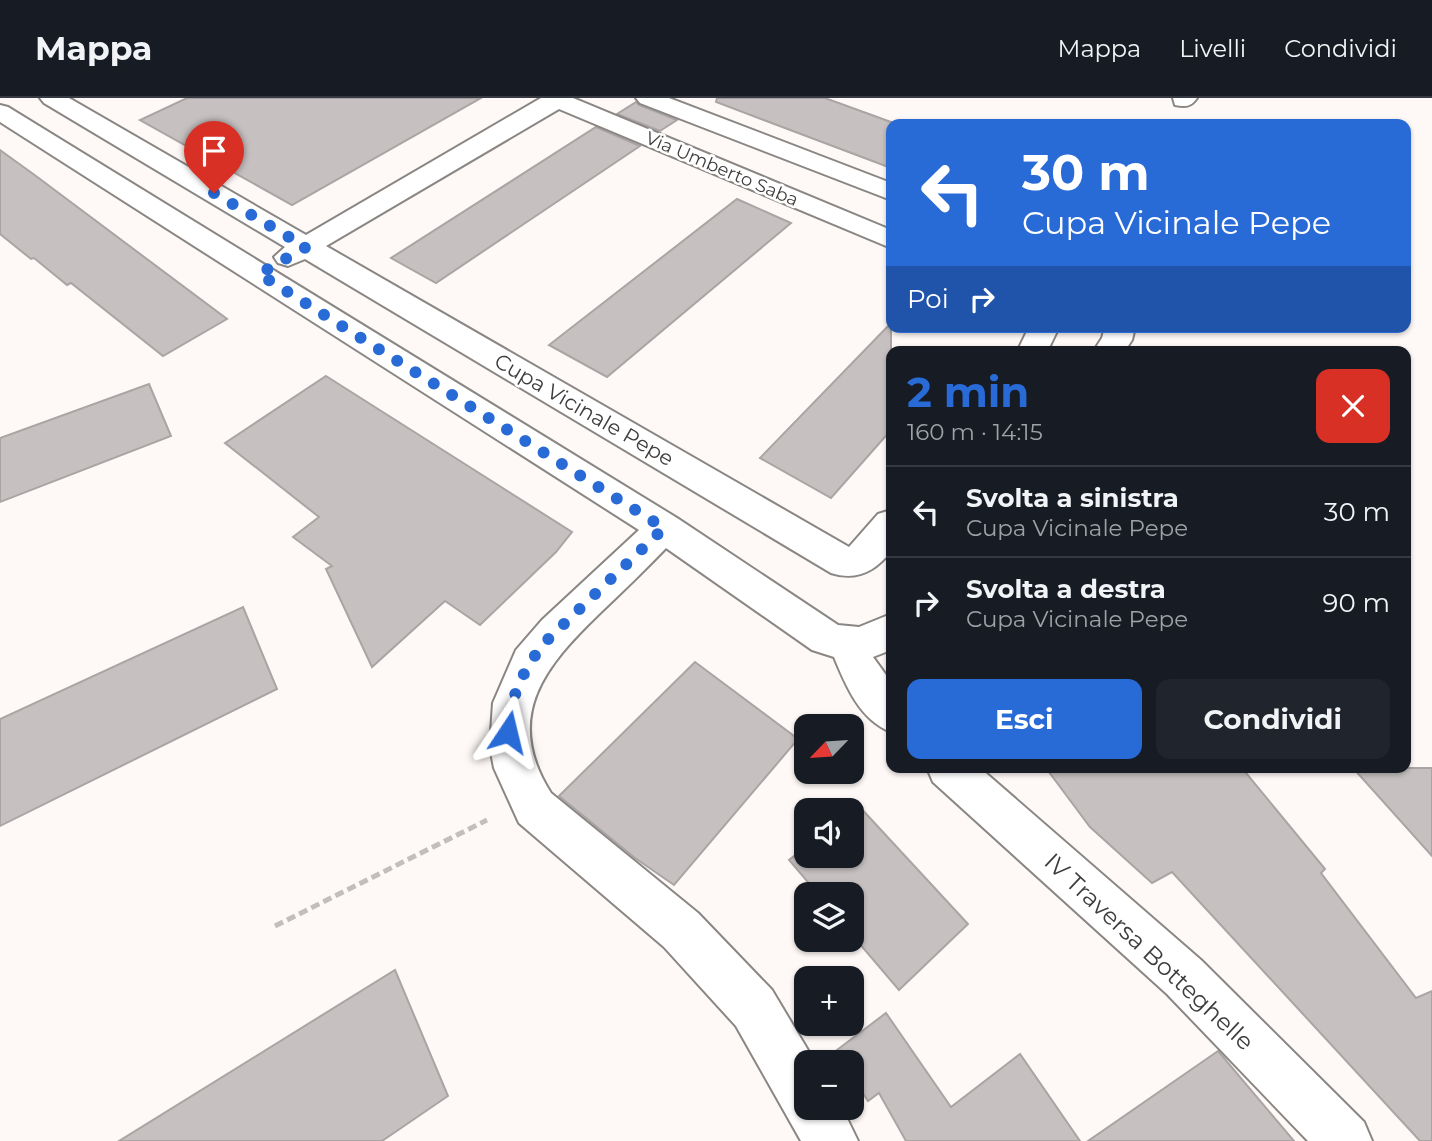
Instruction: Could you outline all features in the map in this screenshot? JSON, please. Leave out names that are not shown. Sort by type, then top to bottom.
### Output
[{"type":"street","name":"Cupa Vicinale Pepe","points":[[52,98],[850,564],[863,558],[886,530]]},
{"type":"street","name":"Via Umberto Saba","points":[[648,98],[886,190]]},
{"type":"street","points":[[259,274],[555,99]]},
{"type":"street","name":"Via Umberto Saba","points":[[555,99],[886,238]]},
{"type":"street","points":[[0,112],[664,528],[826,638],[848,645],[870,642],[886,634]]},
{"type":"street","points":[[664,528],[542,645],[526,669],[514,697],[508,732],[515,772],[523,792],[557,830],[681,930],[754,1008],[794,1076]]},
{"type":"street","points":[[848,645],[863,679],[886,707]]},
{"type":"street","name":"IV Traversa Botteghelle","points":[[954,773],[1184,977],[1345,1141]]},
{"type":"street","points":[[819,1120],[831,1141]]},
{"type":"path","points":[[275,926],[480,826],[523,792]]},
{"type":"building","points":[[187,98],[481,98],[292,205],[140,120]]},
{"type":"building","points":[[717,98],[825,98],[886,120],[886,166],[716,102]]},
{"type":"building","points":[[636,102],[677,120],[660,131],[617,114]]},
{"type":"building","points":[[596,127],[640,146],[436,283],[391,258]]},
{"type":"building","points":[[0,150],[227,319],[163,356],[71,283],[67,285],[34,258],[31,259],[0,234]]},
{"type":"building","points":[[737,199],[791,223],[607,377],[549,345]]},
{"type":"building","points":[[886,328],[886,333],[891,333],[891,346],[886,346],[886,436],[831,498],[760,458]]},
{"type":"building","points":[[326,376],[572,532],[556,552],[480,625],[445,601],[372,667],[326,569],[332,566],[293,537],[319,517],[225,443]]},
{"type":"building","points":[[149,384],[171,436],[0,502],[0,438]]},
{"type":"building","points":[[243,607],[277,689],[0,826],[0,719]]},
{"type":"building","points":[[695,662],[794,736],[794,744],[674,885],[635,858],[559,796]]},
{"type":"building","points":[[1411,768],[1432,768],[1432,856],[1357,773],[1411,773]]},
{"type":"building","points":[[1050,773],[1246,773],[1325,869],[1321,873],[1416,998],[1432,991],[1432,1141],[1420,1141],[1172,872],[1152,883],[1090,827]]},
{"type":"building","points":[[864,812],[968,924],[899,990],[864,949],[864,882],[808,882],[796,868],[864,868]]},
{"type":"building","points":[[395,970],[448,1096],[382,1141],[119,1141]]},
{"type":"building","points":[[886,1013],[951,1107],[1020,1054],[1080,1141],[906,1141],[879,1093],[868,1101],[864,1095],[864,1050],[837,1050],[856,1036],[864,1036],[864,1030]]},
{"type":"building","points":[[1218,1051],[1294,1141],[1088,1141]]},
{"type":"route","points":[[214,193],[306,247],[259,274],[664,528],[542,645],[526,669],[514,697],[508,732]]}]
